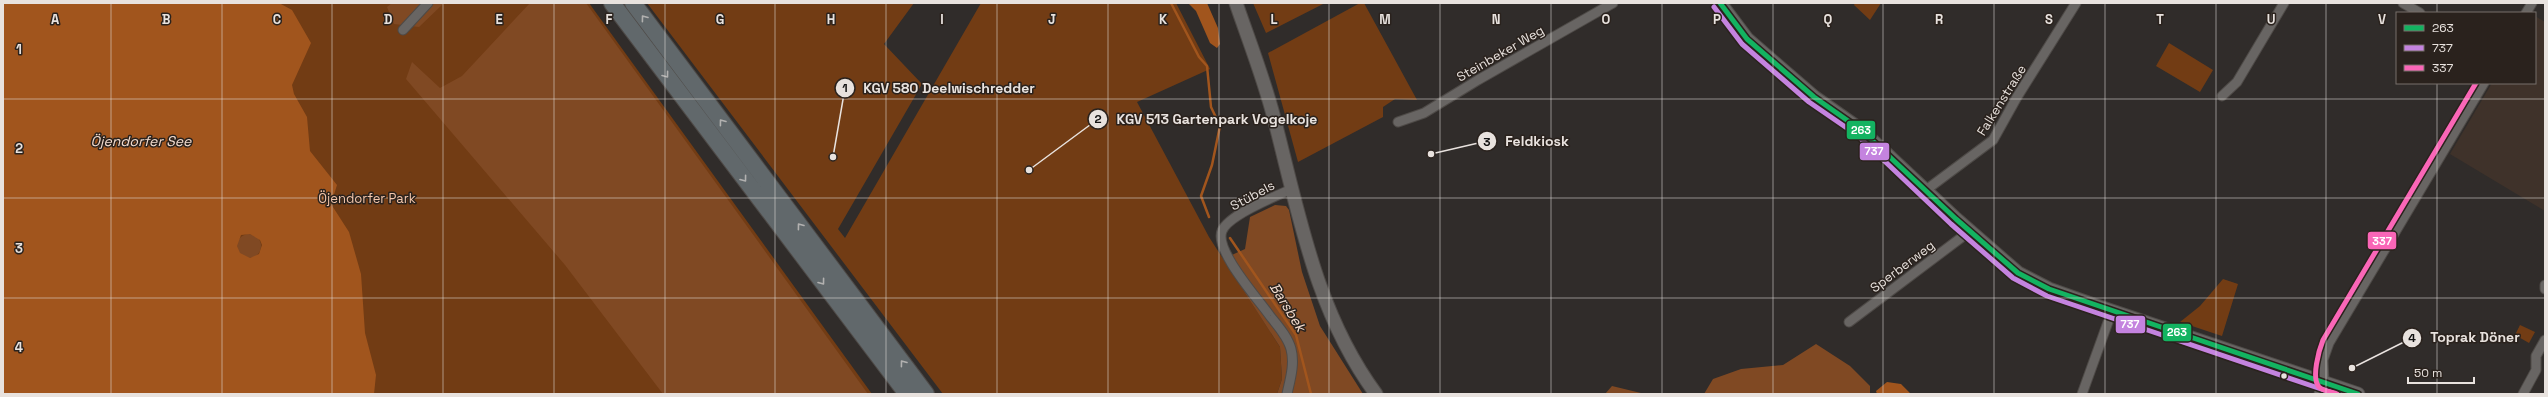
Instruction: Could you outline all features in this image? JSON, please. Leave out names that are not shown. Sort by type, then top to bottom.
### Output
[{"type":"highway","points":[[612,3],[907,394]]},
{"type":"highway","points":[[633,3],[926,394]]},
{"type":"street","points":[[403,30],[428,3]]},
{"type":"street","points":[[1236,3],[1274,116],[1292,190],[1314,268],[1329,311],[1354,360],[1376,394]]},
{"type":"street","name":"Steinbeker Weg","points":[[1398,122],[1424,113],[1478,80],[1613,3]]},
{"type":"street","points":[[1720,3],[1747,39],[1814,97],[1861,130],[2004,262],[2035,282],[2322,388],[2358,394]]},
{"type":"street","name":"Falkenstraße","points":[[1926,190],[1993,140],[2017,97],[2076,3]]},
{"type":"street","points":[[2222,96],[2237,82],[2284,3]]},
{"type":"street","points":[[2403,3],[2418,12]]},
{"type":"street","points":[[2527,12],[2532,3]]},
{"type":"street","points":[[2322,388],[2324,360],[2329,343],[2483,84]]},
{"type":"street","name":"Stübels","points":[[1287,394],[1292,372],[1291,348],[1282,332],[1229,258],[1221,244],[1222,231],[1230,221],[1266,200],[1292,190]]},
{"type":"street","name":"Sperberweg","points":[[1849,322],[1970,231]]},
{"type":"street","points":[[2082,394],[2112,311]]},
{"type":"street","points":[[2523,394],[2536,370],[2536,356],[2545,340]]},
{"type":"shaded area","points":[[392,3],[444,3],[419,27],[394,24],[387,7]]},
{"type":"shaded area","points":[[530,3],[586,3],[868,394],[663,394],[565,265],[406,79],[412,62],[440,88],[462,76]]},
{"type":"shaded area","points":[[2536,17],[2545,22],[2545,211],[2450,154],[2491,84],[2536,84]]},
{"type":"shaded area","points":[[1275,205],[1286,206],[1289,210],[1302,272],[1320,326],[1363,394],[1277,394],[1282,379],[1280,347],[1223,259],[1245,249],[1250,217]]},
{"type":"shaded area","points":[[249,234],[254,235],[260,241],[260,251],[254,257],[249,258],[244,257],[238,251],[237,246],[238,241],[244,235]]},
{"type":"shaded area","points":[[1816,344],[1850,366],[1870,386],[1870,394],[1704,394],[1713,379],[1741,369],[1783,365]]},
{"type":"shaded area","points":[[1612,386],[1645,394],[1605,394]]},
{"type":"green space","name":"Öjendorfer Park","points":[[3,3],[589,3],[872,394],[3,394]]},
{"type":"green space","points":[[647,3],[914,3],[884,44],[922,84],[838,229],[845,238],[981,3],[1176,3],[1210,69],[1137,102],[1209,237],[1280,347],[1282,379],[1277,394],[943,394]]},
{"type":"green space","points":[[1253,3],[1325,3],[1266,33]]},
{"type":"green space","points":[[1360,3],[1364,3],[1417,100],[1395,99],[1383,107],[1383,117],[1298,162],[1268,53]]},
{"type":"green space","points":[[1855,3],[1881,3],[1870,20],[1854,5]]},
{"type":"green space","points":[[2169,43],[2213,70],[2200,92],[2156,66]]},
{"type":"green space","points":[[2223,279],[2238,284],[2222,336],[2180,322],[2200,306]]},
{"type":"green space","points":[[2520,325],[2535,332],[2529,343],[2515,335]]},
{"type":"water","name":"Öjendorfer See","points":[[3,3],[279,3],[292,10],[311,43],[292,85],[294,94],[307,117],[310,151],[337,185],[331,204],[349,232],[361,274],[365,333],[376,375],[374,394],[3,394]],"holes":[[[250,234],[260,240],[262,245],[259,254],[250,258],[240,253],[237,246],[241,235]]]},
{"type":"water","points":[[1188,3],[1207,3],[1218,28],[1220,44],[1217,48],[1210,43],[1196,11]]},
{"type":"water","points":[[1887,382],[1901,384],[1911,394],[1877,394],[1876,391]]},
{"type":"waterway","name":"Barsbek","points":[[1171,3],[1199,57],[1207,66],[1211,107],[1220,126],[1212,165],[1201,196],[1209,217]]},
{"type":"waterway","name":"Barsbek","points":[[1230,238],[1296,335],[1311,394]]},
{"type":"transit line","name":"263","points":[[1720,3],[1747,39],[1814,97],[1861,130],[1956,219],[2018,273],[2049,289],[2358,394]]},
{"type":"transit line","name":"737","points":[[1714,7],[1742,44],[1809,102],[1857,135],[1951,224],[2013,278],[2047,296],[2336,394]]},
{"type":"transit line","name":"337","points":[[2337,394],[2319,387],[2317,383],[2316,364],[2323,340],[2475,84]]},
{"type":"place","name":"Feldkiosk","points":[[1431,154]]},
{"type":"place","name":"KGV 580 Deelwischredder","points":[[833,157]]},
{"type":"place","name":"KGV 513 Gartenpark Vogelkoje","points":[[1029,170]]},
{"type":"place","name":"Toprak Döner","points":[[2352,368]]}]
